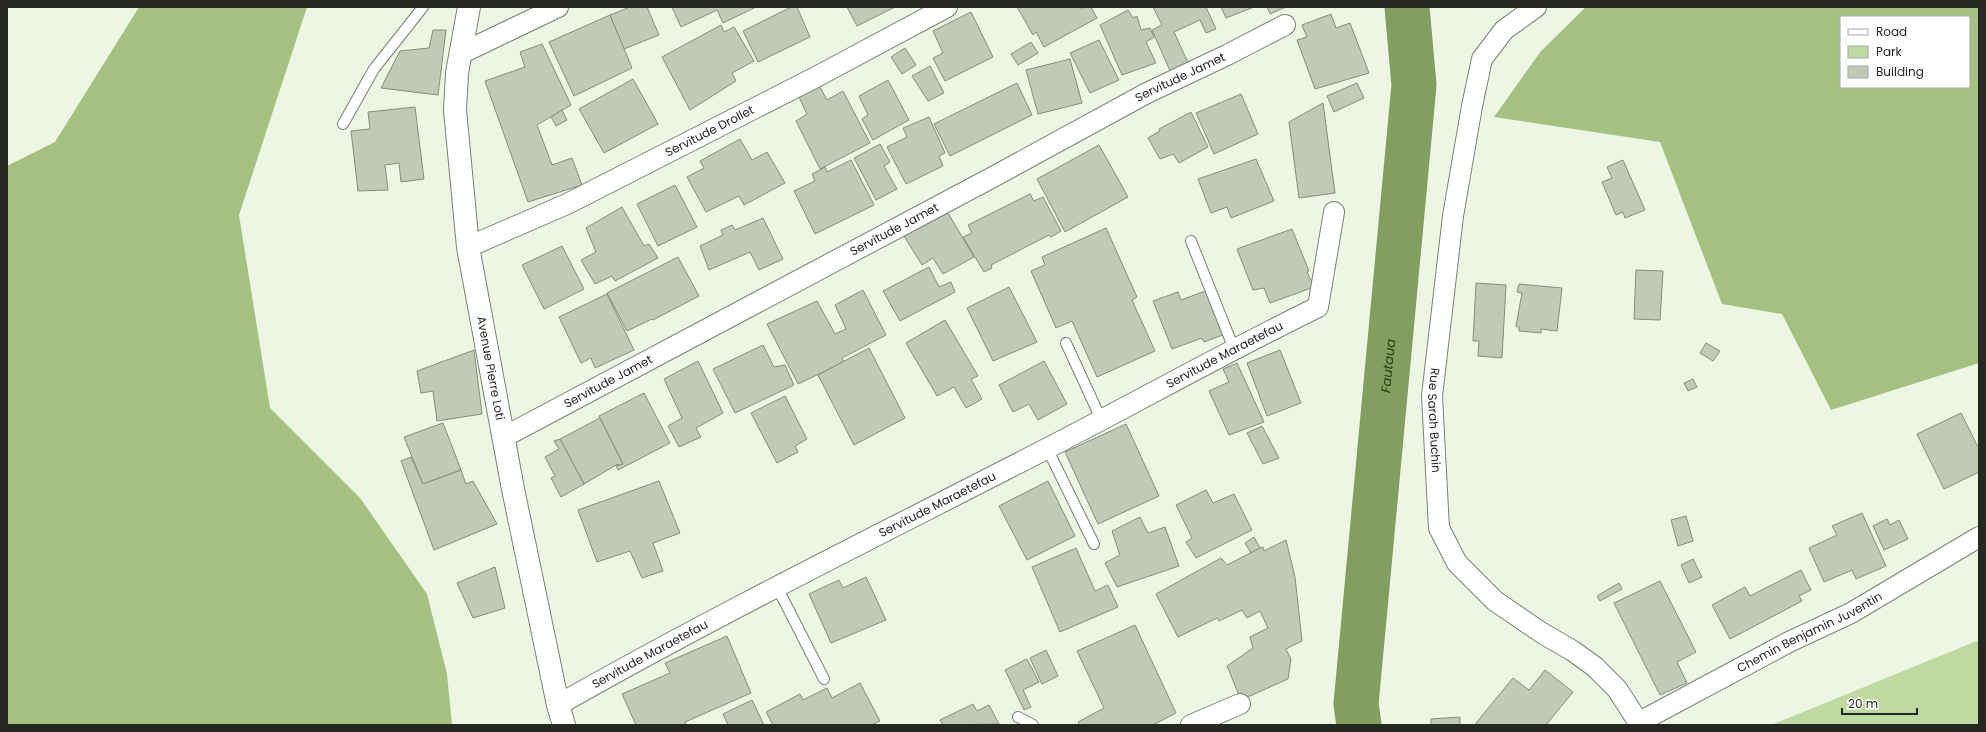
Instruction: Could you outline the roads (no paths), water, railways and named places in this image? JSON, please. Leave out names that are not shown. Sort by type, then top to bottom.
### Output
[{"type":"main road","name":"Avenue Pierre Loti","points":[[469,7],[460,54],[455,110],[468,247],[504,437],[561,715]]},
{"type":"street","points":[[460,54],[558,7]]},
{"type":"street","name":"Servitude Drollet","points":[[468,247],[574,201],[816,77],[947,7]]},
{"type":"street","name":"Rue Sarah Buchin","points":[[1536,7],[1504,30],[1482,59],[1472,106],[1452,223],[1432,396],[1439,528],[1457,562],[1495,601],[1542,633],[1573,651],[1595,667],[1617,689],[1637,723]]},
{"type":"street","name":"Servitude Jamet","points":[[504,437],[986,181],[1147,92],[1227,55],[1285,25]]},
{"type":"street","name":"Servitude Maraetefau","points":[[561,715],[655,650],[1047,448],[1234,349],[1318,307],[1334,212]]},
{"type":"street","name":"Chemin Benjamin Juventin","points":[[1637,723],[1789,642],[1851,613],[1979,537]]},
{"type":"street","points":[[1191,725],[1240,704]]},
{"type":"lane","points":[[343,124],[374,68],[423,7]]},
{"type":"lane","points":[[1191,241],[1234,349]]},
{"type":"lane","points":[[1066,344],[1101,419]]},
{"type":"lane","points":[[1047,448],[1094,544]]},
{"type":"lane","points":[[777,586],[824,679]]},
{"type":"lane","points":[[1018,717],[1033,725]]},
{"type":"waterway","name":"Fautaua","points":[[1359,725],[1356,704],[1414,85],[1407,7]]}]
